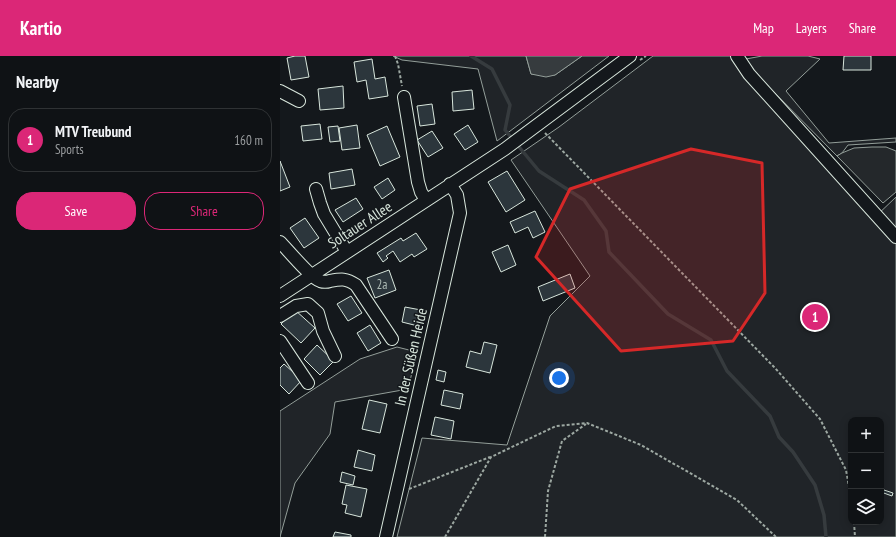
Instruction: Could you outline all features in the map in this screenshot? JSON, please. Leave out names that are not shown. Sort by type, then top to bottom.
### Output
[{"type":"street","points":[[538,125],[630,56]]},
{"type":"street","points":[[737,56],[749,74],[896,237]]},
{"type":"street","points":[[280,91],[299,101]]},
{"type":"street","points":[[404,97],[418,182],[421,192],[426,200]]},
{"type":"street","name":"Soltauer Allee","points":[[280,296],[505,149],[538,125]]},
{"type":"street","name":"In der Süßen Heide","points":[[386,537],[460,213],[457,195],[450,184]]},
{"type":"street","points":[[316,188],[324,214],[347,252]]},
{"type":"street","points":[[280,242],[312,275],[320,281],[327,282],[344,279],[351,281],[356,285],[392,339]]},
{"type":"street","points":[[280,316],[296,306],[308,304],[318,313],[323,331],[335,356]]},
{"type":"street","points":[[280,341],[308,384]]},
{"type":"path","points":[[395,56],[398,64],[404,97]]},
{"type":"path","points":[[538,125],[775,368],[820,419],[846,470],[849,489]]},
{"type":"path","points":[[396,494],[491,457],[556,426],[587,423],[640,445],[737,500],[776,537]]},
{"type":"path","points":[[545,537],[548,491],[562,441],[587,423]]},
{"type":"path","points":[[445,537],[491,457]]},
{"type":"path","points":[[854,525],[855,537]]},
{"type":"highlighted area","points":[[691,149],[762,163],[765,293],[733,341],[621,351],[536,257],[570,189]]},
{"type":"shaded area","points":[[393,56],[526,56],[531,74],[555,75],[582,56],[609,56],[497,141],[478,69],[402,60]]},
{"type":"shaded area","points":[[526,56],[582,56],[555,75],[546,77],[531,74]]},
{"type":"shaded area","points":[[653,56],[731,56],[874,218],[896,197],[896,537],[397,537],[422,438],[507,445],[550,316],[590,276],[511,160],[559,127]]},
{"type":"shaded area","points":[[762,56],[808,56],[820,59],[786,91],[829,143],[896,138],[896,142],[848,145],[842,153],[837,156],[753,71],[746,59]]},
{"type":"shaded area","points":[[886,147],[896,151],[896,192],[883,203],[837,156],[854,148]]},
{"type":"shaded area","points":[[397,347],[417,352],[408,389],[335,402],[330,434],[295,483],[280,537],[280,411],[360,359]]},
{"type":"building","points":[[305,56],[309,77],[291,80],[287,58]]},
{"type":"building","points":[[844,56],[871,56],[871,70],[843,70]]},
{"type":"building","points":[[372,59],[375,79],[385,77],[388,96],[369,99],[366,80],[357,82],[354,62]]},
{"type":"building","points":[[343,86],[344,108],[320,110],[318,89]]},
{"type":"building","points":[[472,90],[474,109],[453,111],[452,92]]},
{"type":"building","points":[[432,104],[435,124],[420,126],[417,106]]},
{"type":"building","points":[[320,124],[322,139],[303,141],[301,126]]},
{"type":"building","points":[[357,125],[360,148],[342,150],[339,128]]},
{"type":"building","points":[[468,125],[478,142],[465,150],[454,134]]},
{"type":"building","points":[[338,126],[340,141],[330,142],[328,127]]},
{"type":"building","points":[[387,126],[400,157],[380,166],[367,135]]},
{"type":"building","points":[[432,131],[443,148],[428,157],[417,140]]},
{"type":"building","points":[[280,161],[290,187],[280,191]]},
{"type":"building","points":[[352,169],[355,185],[331,189],[329,173]]},
{"type":"building","points":[[507,171],[525,200],[506,212],[488,182]]},
{"type":"building","points":[[388,178],[395,190],[382,199],[374,187]]},
{"type":"building","points":[[356,198],[363,209],[343,222],[335,210]]},
{"type":"building","points":[[535,211],[545,232],[533,238],[528,227],[515,233],[510,222]]},
{"type":"building","points":[[305,218],[319,238],[304,248],[290,228]]},
{"type":"building","points":[[416,233],[427,249],[414,257],[412,254],[400,262],[393,251],[386,256],[388,258],[383,262],[377,253],[401,238],[403,241]]},
{"type":"building","points":[[508,245],[516,265],[501,272],[492,252]]},
{"type":"building","points":[[389,270],[396,290],[375,298],[367,278]]},
{"type":"building","points":[[570,274],[575,288],[543,301],[538,287]]},
{"type":"building","points":[[351,296],[362,313],[348,321],[337,304]]},
{"type":"building","points":[[405,307],[421,310],[418,326],[402,322]]},
{"type":"building","points":[[295,310],[315,328],[301,343],[281,324]]},
{"type":"building","points":[[370,325],[381,343],[368,351],[357,333]]},
{"type":"building","points":[[484,342],[497,345],[490,373],[466,367],[470,351],[481,354]]},
{"type":"building","points":[[317,345],[334,361],[320,375],[304,359]]},
{"type":"building","points":[[284,364],[302,380],[289,394],[280,385],[280,368]]},
{"type":"building","points":[[438,370],[446,372],[444,382],[436,380]]},
{"type":"building","points":[[444,390],[463,394],[460,409],[441,405]]},
{"type":"building","points":[[369,400],[387,404],[380,433],[362,429]]},
{"type":"building","points":[[435,417],[454,421],[451,439],[431,435]]},
{"type":"building","points":[[358,450],[375,455],[372,471],[354,467]]},
{"type":"building","points":[[342,472],[355,476],[353,485],[340,482]]},
{"type":"building","points":[[346,485],[367,489],[361,517],[345,513],[347,505],[342,504]]},
{"type":"building","points":[[884,490],[893,493],[892,496],[884,493]]},
{"type":"building","points":[[335,532],[351,535],[351,537],[333,537]]},
{"type":"waterway","points":[[471,56],[492,69],[510,105],[505,130],[539,171],[584,200],[606,231],[609,252],[668,314],[711,340],[727,371],[770,416],[779,437],[793,452],[815,485],[824,515],[826,537]]},
{"type":"place","name":"MTV Treubund","points":[[815,317]]}]
